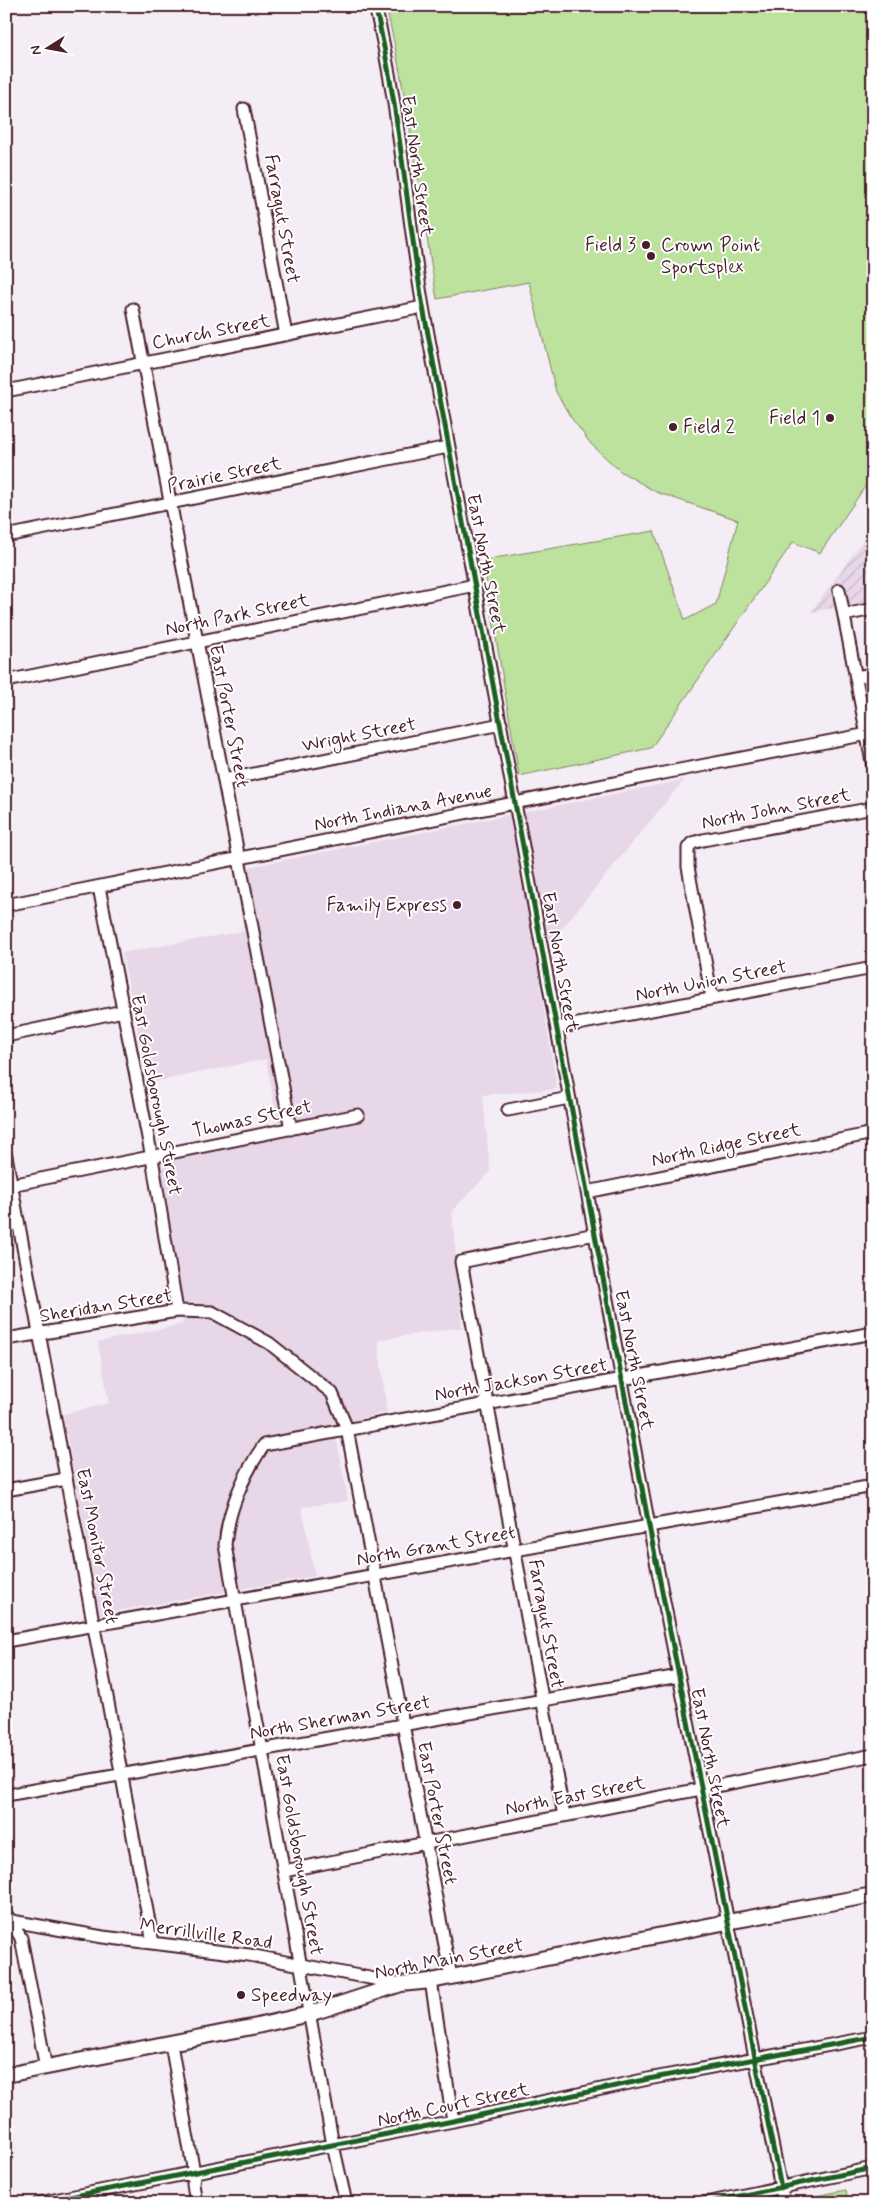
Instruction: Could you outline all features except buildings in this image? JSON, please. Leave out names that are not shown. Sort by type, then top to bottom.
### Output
[{"type":"main road","name":"North Main Street","points":[[6,2075],[171,2044],[310,2014],[401,1984],[431,1981],[873,1895]]},
{"type":"street","name":"East North Street","points":[[375,6],[398,123],[413,247],[423,307],[502,724],[586,1192],[623,1379],[649,1526],[784,2203]]},
{"type":"street","name":"Farragut Street","points":[[244,109],[286,335]]},
{"type":"street","name":"Church Street","points":[[6,391],[423,307]]},
{"type":"street","name":"East Porter Street","points":[[133,310],[291,1128]]},
{"type":"street","name":"Prairie Street","points":[[6,536],[448,447]]},
{"type":"street","name":"North Park Street","points":[[6,681],[475,585]]},
{"type":"street","points":[[839,590],[856,677],[870,734],[873,767]]},
{"type":"street","points":[[844,615],[873,609]]},
{"type":"street","points":[[856,677],[873,674]]},
{"type":"street","name":"Wright Street","points":[[224,780],[502,724]]},
{"type":"street","name":"North Indiana Avenue","points":[[6,905],[870,734]]},
{"type":"street","name":"North John Street","points":[[712,998],[688,867],[688,848],[692,843],[873,808]]},
{"type":"street","name":"East Goldsborough Street","points":[[99,887],[152,1158],[177,1311]]},
{"type":"street","name":"North Union Street","points":[[556,1028],[873,968]]},
{"type":"street","points":[[6,1036],[123,1011]]},
{"type":"street","points":[[508,1110],[569,1098]]},
{"type":"street","name":"Thomas Street","points":[[9,1185],[152,1158],[358,1114]]},
{"type":"street","name":"North Ridge Street","points":[[586,1192],[873,1133]]},
{"type":"street","name":"East Monitor Street","points":[[6,1156],[9,1185],[40,1334],[153,1944]]},
{"type":"street","name":"Farragut Street","points":[[564,1816],[461,1262],[595,1234]]},
{"type":"street","name":"Sheridan Street","points":[[6,1339],[177,1311],[212,1312],[269,1343],[332,1393]]},
{"type":"street","name":"North Jackson Street","points":[[264,1444],[873,1333]]},
{"type":"street","name":"East Porter Street","points":[[332,1393],[347,1429],[451,1977]]},
{"type":"street","name":"East Goldsborough Street","points":[[264,1444],[249,1466],[226,1528],[225,1545],[333,2145],[346,2203]]},
{"type":"street","points":[[6,1490],[66,1479]]},
{"type":"street","name":"North Grant Street","points":[[6,1641],[873,1486]]},
{"type":"street","name":"North Sherman Street","points":[[6,1795],[679,1676]]},
{"type":"street","name":"North East Street","points":[[284,1871],[873,1755]]},
{"type":"street","points":[[8,1918],[21,1938],[46,2068]]},
{"type":"street","name":"Merrillville Road","points":[[8,1918],[153,1944],[249,1956],[401,1984]]},
{"type":"street","points":[[431,1981],[453,2121]]},
{"type":"street","name":"North Court Street","points":[[39,2203],[453,2121],[648,2079],[873,2037]]},
{"type":"street","points":[[171,2044],[194,2173],[193,2184],[196,2203]]},
{"type":"street","points":[[706,2203],[873,2168]]},
{"type":"shaded area","points":[[873,527],[873,601],[811,612]]},
{"type":"shaded area","points":[[684,780],[536,960],[557,1089],[483,1095],[490,1172],[452,1211],[462,1327],[378,1340],[387,1412],[334,1425],[348,1501],[302,1507],[315,1576],[100,1614],[63,1414],[109,1403],[98,1342],[183,1324],[160,1160],[280,1136],[266,1059],[149,1083],[122,953],[244,931],[234,870]]},
{"type":"green space","name":"Crown Point Sportsplex","points":[[386,6],[873,6],[873,475],[820,553],[793,542],[651,748],[519,776],[483,560],[654,531],[685,620],[716,604],[738,520],[656,492],[620,471],[591,444],[570,416],[556,392],[529,282],[437,299],[408,115]]},
{"type":"green space","points":[[846,2190],[848,2203],[791,2203],[790,2201]]},
{"type":"cycle path","points":[[375,6],[396,118],[423,307],[649,1526],[781,2188]]},
{"type":"cycle path","points":[[39,2203],[453,2121],[648,2079],[873,2037]]},
{"type":"cycle path","points":[[706,2203],[873,2168]]},
{"type":"place","name":"Field 3","points":[[646,245]]},
{"type":"place","name":"Crown Point Sportsplex","points":[[651,256]]},
{"type":"place","name":"Field 1","points":[[830,418]]},
{"type":"place","name":"Field 2","points":[[673,427]]},
{"type":"place","name":"Family Express","points":[[457,905]]},
{"type":"place","name":"Speedway","points":[[241,1995]]}]
